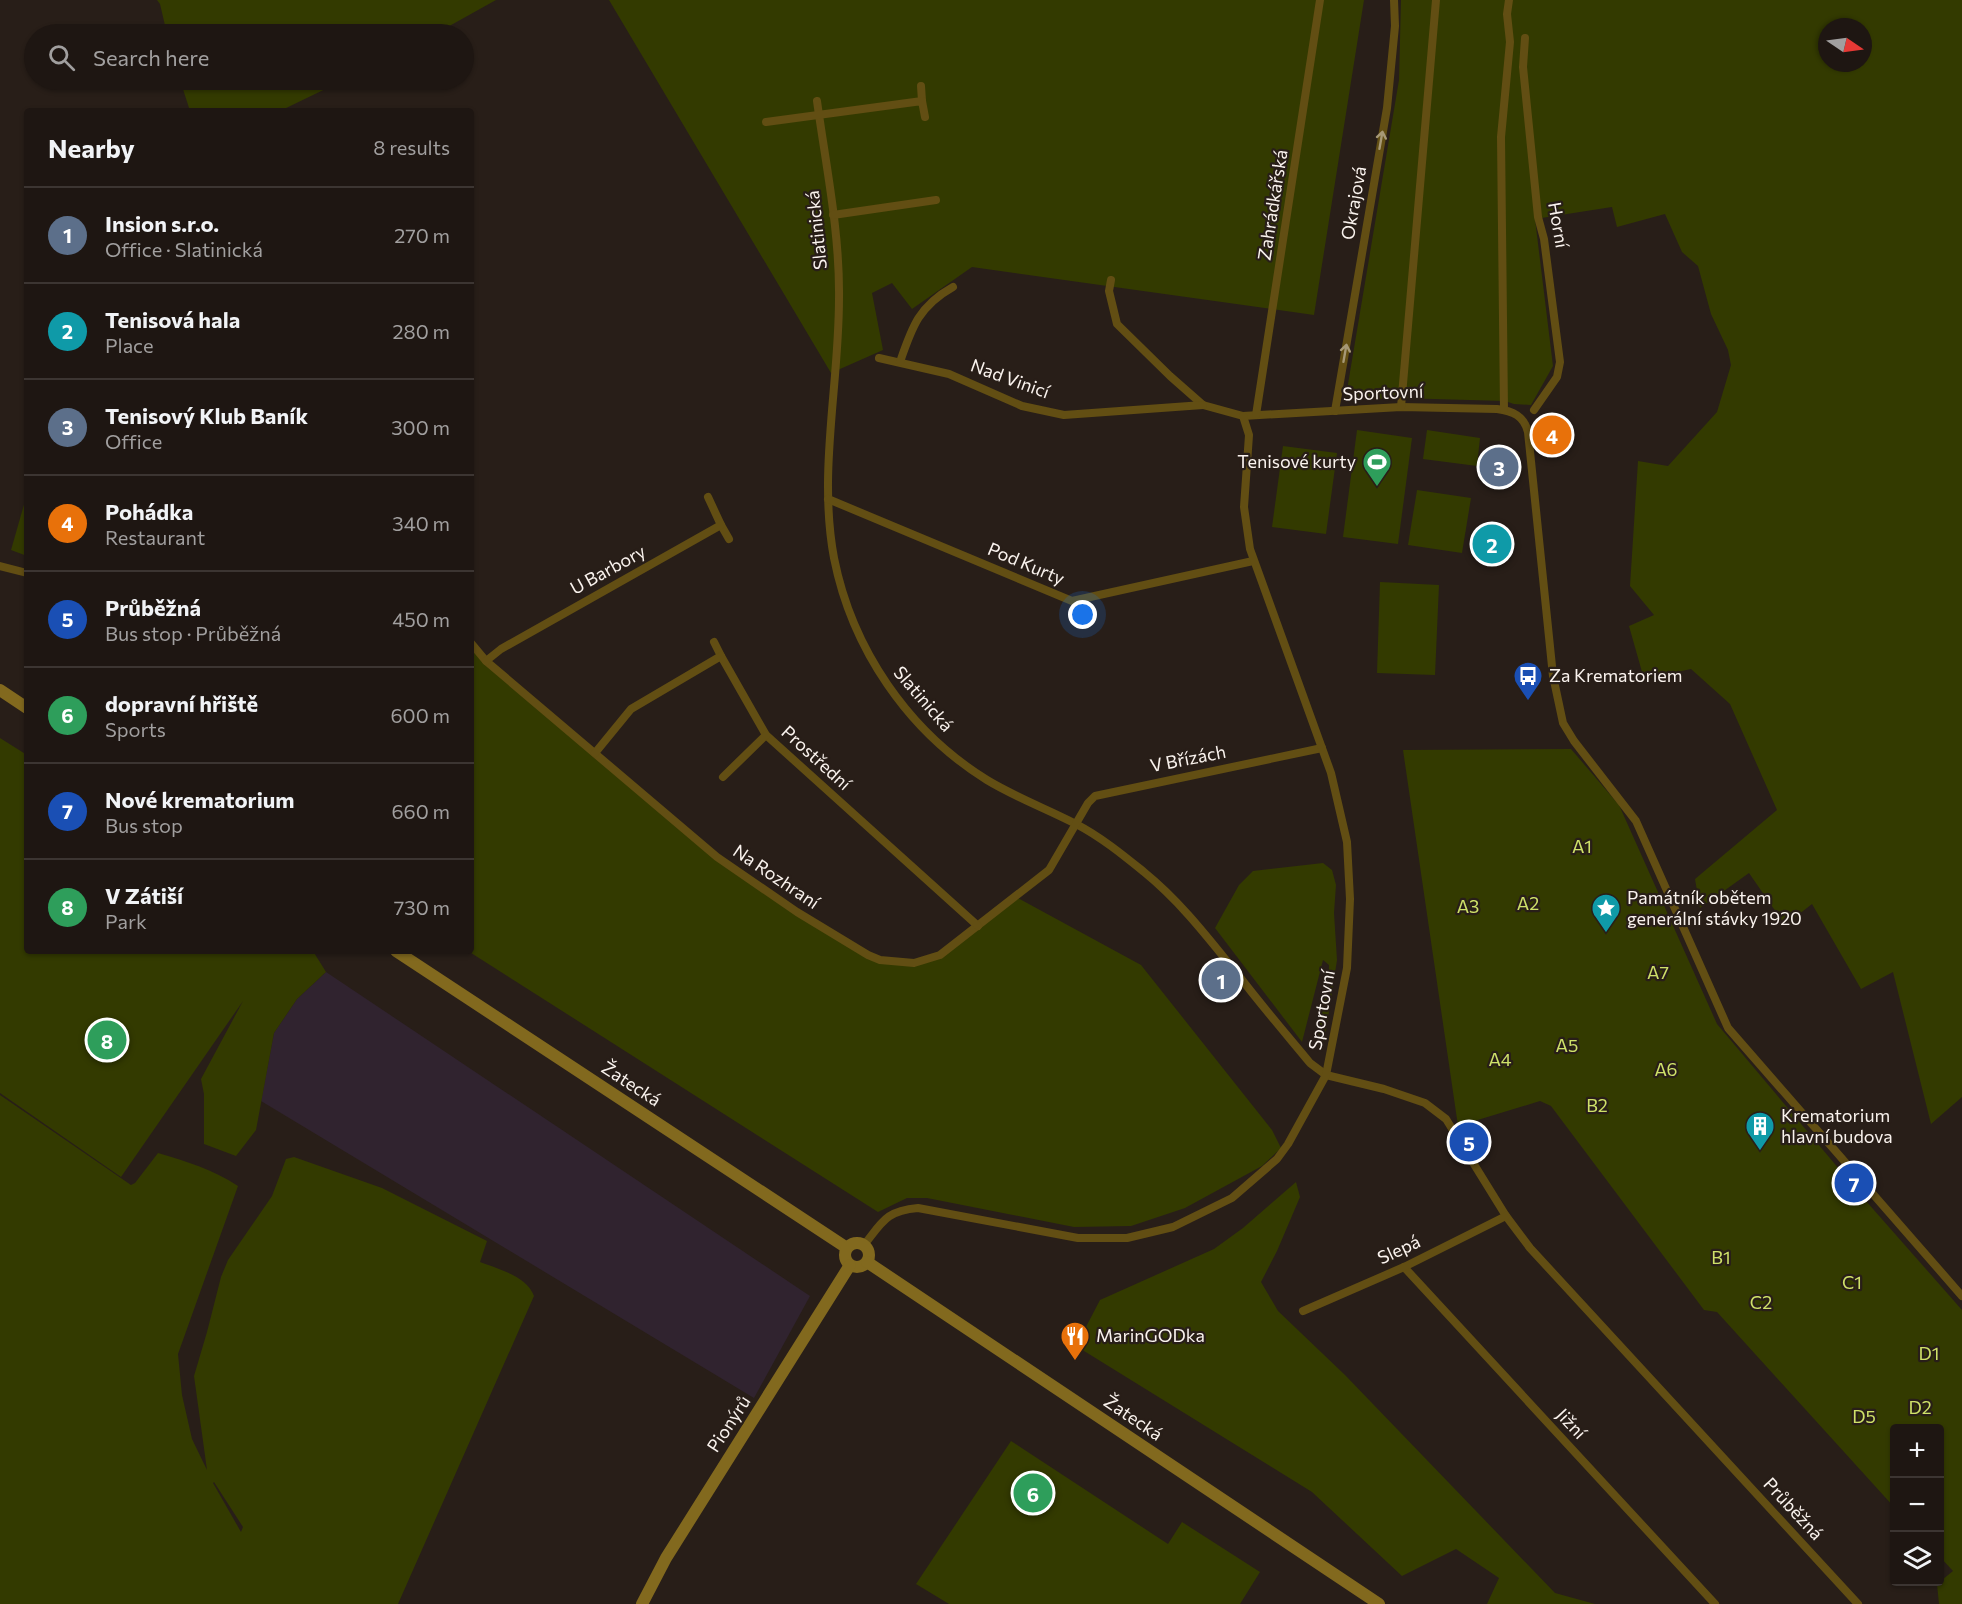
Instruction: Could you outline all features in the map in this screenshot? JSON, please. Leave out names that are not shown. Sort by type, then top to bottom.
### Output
[{"type":"street","name":"Zahrádkářská","points":[[1256,415],[1320,0]]},
{"type":"street","name":"Okrajová","points":[[1335,411],[1387,108],[1395,26],[1394,0]]},
{"type":"street","points":[[1401,407],[1436,0]]},
{"type":"street","points":[[1504,410],[1501,137],[1510,42],[1507,14],[1509,0]]},
{"type":"street","name":"Horní","points":[[1525,38],[1523,67],[1538,217],[1544,239],[1560,362],[1557,377],[1534,410]]},
{"type":"street","points":[[921,86],[926,117]]},
{"type":"street","name":"Slatinická","points":[[817,100],[833,215],[839,299],[829,450],[830,531],[834,559],[846,601],[863,645],[877,671],[898,700],[950,754],[986,779],[1077,825],[1103,841],[1166,891],[1191,918],[1310,1063],[1326,1075]]},
{"type":"street","points":[[766,122],[922,100]]},
{"type":"street","points":[[833,215],[936,200]]},
{"type":"street","name":"Sportovní","points":[[1112,280],[1109,291],[1117,324],[1203,405],[1243,416],[1401,407],[1504,410],[1522,418],[1528,432],[1553,676],[1563,723],[1574,741],[1636,821],[1728,1028],[1870,1197],[1962,1296]]},
{"type":"street","points":[[900,362],[914,323],[939,295],[953,287]]},
{"type":"street","name":"Nad Vinicí","points":[[879,358],[949,374],[1022,406],[1064,415],[1203,405]]},
{"type":"street","name":"Sportovní","points":[[864,1245],[888,1216],[901,1209],[918,1208],[1078,1238],[1127,1238],[1173,1227],[1232,1197],[1277,1160],[1326,1075],[1347,968],[1350,899],[1347,842],[1331,772],[1253,561],[1244,507],[1249,435],[1243,416]]},
{"type":"street","points":[[708,497],[729,539]]},
{"type":"street","name":"Pod Kurty","points":[[828,499],[1072,601],[1253,561]]},
{"type":"street","name":"U Barbory","points":[[486,661],[501,650],[722,525]]},
{"type":"street","points":[[0,566],[24,572]]},
{"type":"street","name":"Prostřední","points":[[714,642],[766,735],[978,926]]},
{"type":"street","name":"Na Rozhraní","points":[[474,647],[486,661],[717,857],[797,912],[880,960],[914,963],[940,955],[1049,870],[1077,825]]},
{"type":"street","points":[[595,753],[631,708],[721,656]]},
{"type":"street","points":[[0,690],[24,706]]},
{"type":"street","points":[[723,777],[766,735]]},
{"type":"street","name":"V Břízách","points":[[1077,825],[1088,802],[1095,796],[1322,748]]},
{"type":"street","name":"Žatecká","points":[[401,954],[846,1248]]},
{"type":"street","name":"Průběžná","points":[[1326,1075],[1384,1089],[1425,1104],[1446,1119],[1506,1216],[1545,1264],[1858,1604]]},
{"type":"street","name":"Slepá","points":[[1303,1311],[1404,1267],[1506,1216]]},
{"type":"street","points":[[856,1243],[864,1245],[869,1255],[867,1262],[857,1267],[850,1265],[845,1256],[846,1248],[856,1243]]},
{"type":"street","name":"Žatecká","points":[[867,1262],[1379,1604]]},
{"type":"street","name":"Pionýrů","points":[[642,1604],[666,1558],[850,1265]]},
{"type":"street","name":"Jižní","points":[[1404,1267],[1715,1604]]},
{"type":"shaded area","points":[[326,972],[810,1296],[754,1398],[261,1101],[274,1033],[297,999]]},
{"type":"green space","points":[[157,0],[496,0],[453,24],[165,24]]},
{"type":"green space","points":[[609,0],[1364,0],[1314,315],[972,267],[912,309],[892,283],[872,293],[883,350],[831,373]]},
{"type":"green space","points":[[1401,0],[1962,0],[1962,1097],[1931,1124],[1893,972],[1861,989],[1812,904],[1785,925],[1749,873],[1700,908],[1695,879],[1777,810],[1730,704],[1691,669],[1644,679],[1629,626],[1654,615],[1630,586],[1638,461],[1668,466],[1717,412],[1731,365],[1728,350],[1711,314],[1698,266],[1682,252],[1665,214],[1617,227],[1612,207],[1535,219],[1553,366],[1531,405],[1505,401],[1398,398],[1348,400],[1346,396],[1399,80]]},
{"type":"green space","points":[[183,90],[323,90],[286,108],[189,108]]},
{"type":"green space","name":"Tenisové kurty","points":[[1357,430],[1412,438],[1398,544],[1343,537]]},
{"type":"green space","points":[[1427,430],[1480,438],[1477,466],[1423,459]]},
{"type":"green space","name":"Tenisové kurty","points":[[1283,446],[1337,453],[1326,534],[1272,527]]},
{"type":"green space","points":[[1417,490],[1471,498],[1462,553],[1408,545]]},
{"type":"green space","points":[[24,504],[24,555],[11,550]]},
{"type":"green space","points":[[1380,582],[1439,585],[1435,675],[1377,673]]},
{"type":"green space","points":[[474,646],[717,857],[868,955],[910,963],[945,952],[1016,897],[1141,965],[1272,1130],[1281,1148],[1262,1166],[1185,1208],[1131,1226],[1074,1227],[927,1198],[907,1198],[878,1212],[473,954]]},
{"type":"green space","points":[[0,738],[24,753],[24,954],[315,954],[326,972],[297,999],[274,1033],[256,1130],[236,1156],[204,1144],[204,1094],[201,1079],[243,1001],[121,1177],[0,1093]]},
{"type":"green space","points":[[1571,749],[1619,805],[1717,1024],[1866,1201],[1962,1310],[1962,1604],[1939,1604],[1937,1586],[1944,1586],[1944,1578],[1953,1571],[1944,1561],[1944,1424],[1890,1424],[1890,1503],[1717,1312],[1704,1310],[1551,1106],[1540,1101],[1458,1126],[1403,750]]},
{"type":"green space","points":[[1323,863],[1332,870],[1336,885],[1334,913],[1337,960],[1324,1043],[1317,1047],[1329,965],[1323,960],[1302,1042],[1215,928],[1239,885],[1253,871]]},
{"type":"green space","points":[[0,1095],[131,1185],[158,1153],[209,1170],[238,1186],[178,1354],[182,1395],[192,1439],[207,1470],[194,1376],[221,1277],[228,1260],[272,1196],[286,1159],[294,1157],[382,1188],[487,1241],[480,1262],[519,1278],[530,1289],[534,1296],[398,1604],[0,1604]],"holes":[[[214,1482],[243,1527],[241,1532]]]},
{"type":"green space","points":[[1296,1182],[1300,1197],[1261,1282],[1278,1311],[1345,1375],[1555,1593],[1595,1604],[1487,1604],[1499,1578],[1456,1549],[1402,1576],[1312,1492],[1076,1346],[1100,1300],[1214,1249],[1243,1228]]},
{"type":"green space","points":[[1011,1441],[1168,1544],[1182,1522],[1260,1572],[1240,1604],[949,1604],[916,1584]]},
{"type":"place","name":"Pohádka","points":[[1552,435]]},
{"type":"place","name":"Tenisový Klub Baník","points":[[1499,467]]},
{"type":"place","name":"Tenisové kurty","points":[[1377,488]]},
{"type":"place","name":"Tenisová hala","points":[[1492,544]]},
{"type":"place","name":"Za Krematoriem","points":[[1528,702]]},
{"type":"place","name":"Památník obětem generální stávky 1920","points":[[1606,934]]},
{"type":"place","name":"Insion s.r.o.","points":[[1221,980]]},
{"type":"place","name":"V Zátiší","points":[[107,1040]]},
{"type":"place","name":"Průběžná","points":[[1469,1142]]},
{"type":"place","name":"Krematorium hlavní budova","points":[[1760,1152]]},
{"type":"place","name":"Nové krematorium","points":[[1854,1183]]},
{"type":"place","name":"MarinGODka","points":[[1075,1362]]},
{"type":"place","name":"dopravní hřiště","points":[[1033,1493]]},
{"type":"park label","name":"A1","points":[[1582,847]]},
{"type":"park label","name":"A2","points":[[1528,904]]},
{"type":"park label","name":"A3","points":[[1468,907]]},
{"type":"park label","name":"A7","points":[[1658,973]]},
{"type":"park label","name":"A5","points":[[1567,1046]]},
{"type":"park label","name":"A4","points":[[1500,1060]]},
{"type":"park label","name":"A6","points":[[1666,1070]]},
{"type":"park label","name":"B2","points":[[1597,1106]]},
{"type":"park label","name":"B1","points":[[1721,1258]]},
{"type":"park label","name":"C1","points":[[1852,1283]]},
{"type":"park label","name":"C2","points":[[1761,1303]]},
{"type":"park label","name":"D1","points":[[1929,1354]]},
{"type":"park label","name":"D2","points":[[1920,1408]]},
{"type":"park label","name":"D5","points":[[1864,1417]]}]
